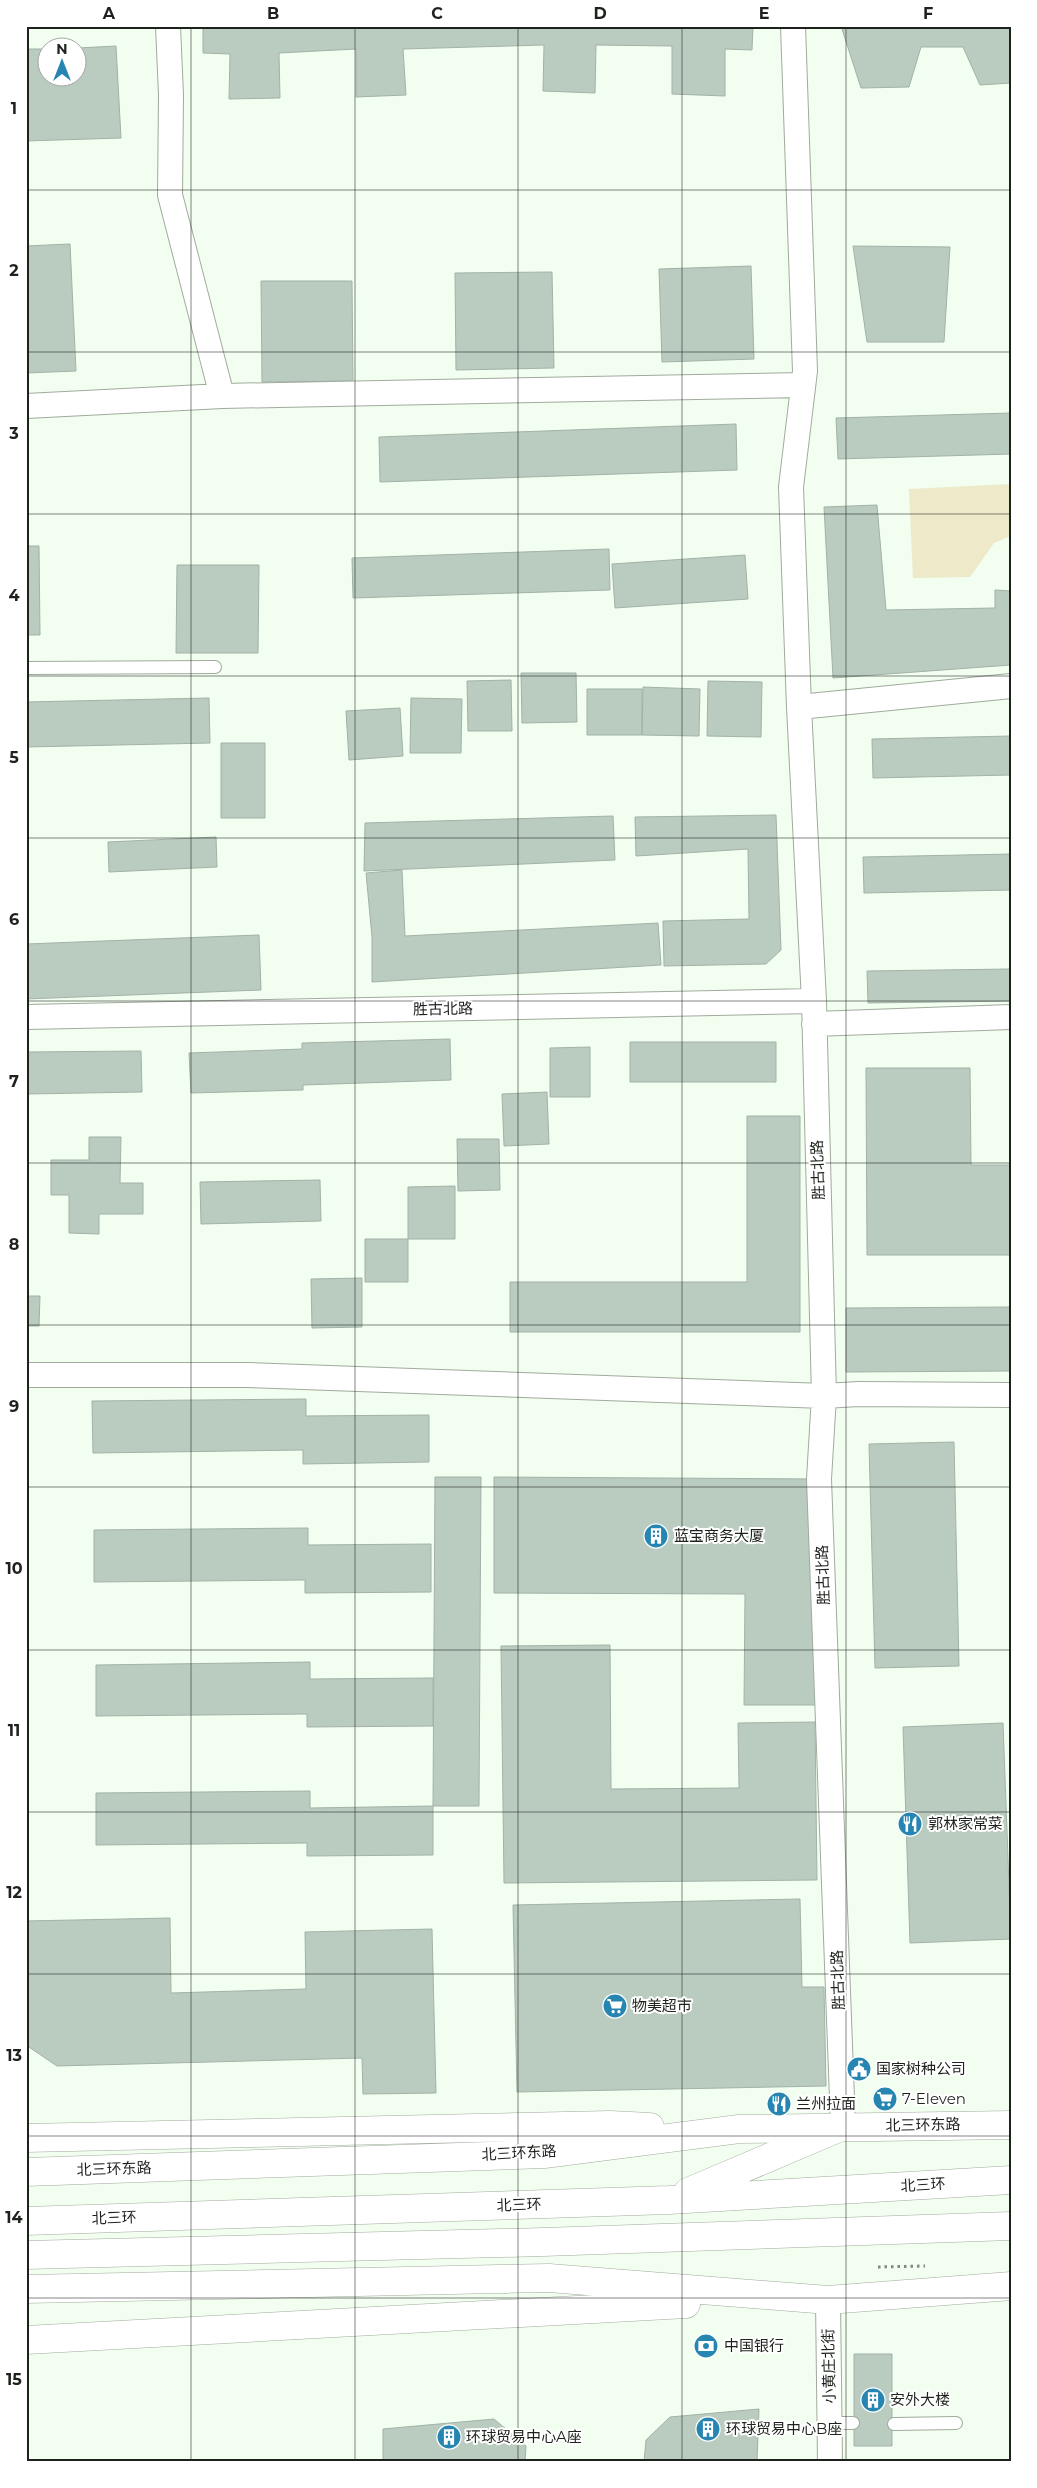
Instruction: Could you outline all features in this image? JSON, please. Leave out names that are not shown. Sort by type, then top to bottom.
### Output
[{"type":"main road","name":"北三环东路","points":[[26,2172],[544,2154],[738,2129],[1011,2125]]},
{"type":"main road","points":[[26,2138],[610,2126],[738,2129]]},
{"type":"main road","points":[[669,2200],[843,2126]]},
{"type":"main road","name":"北三环","points":[[26,2221],[669,2200],[1011,2180]]},
{"type":"main road","points":[[26,2254],[543,2242],[1011,2226]]},
{"type":"main road","points":[[26,2289],[549,2278],[828,2300],[1011,2286]]},
{"type":"main road","points":[[26,2340],[787,2298]]},
{"type":"street","points":[[168,26],[171,95],[170,195],[222,396]]},
{"type":"street","points":[[793,26],[805,371],[791,487],[799,707],[814,1012],[1011,1016]]},
{"type":"street","points":[[26,406],[222,396],[803,385]]},
{"type":"street","points":[[799,707],[1011,686]]},
{"type":"street","name":"胜古北路","points":[[26,1017],[814,1012],[824,1396],[819,1479],[843,2126]]},
{"type":"street","points":[[26,1374],[247,1374],[824,1396],[859,1394],[1011,1395]]},
{"type":"street","name":"小黄庄北街","points":[[828,2300],[842,2423],[830,2462]]},
{"type":"lane","points":[[26,668],[215,667]]},
{"type":"lane","points":[[894,2424],[956,2423]]},
{"type":"path","points":[[878,2267],[928,2266]]},
{"type":"shaded area","points":[[1011,484],[1011,536],[994,543],[970,577],[913,578],[909,489]]},
{"type":"building","points":[[203,26],[753,26],[752,50],[725,49],[725,96],[672,94],[672,46],[596,45],[595,93],[543,91],[544,45],[403,49],[406,95],[356,97],[356,49],[279,53],[280,98],[229,99],[230,54],[203,53]]},
{"type":"building","points":[[841,26],[1011,26],[1011,83],[980,85],[963,47],[921,47],[909,87],[861,88]]},
{"type":"building","points":[[116,46],[121,138],[26,141],[26,49],[38,49],[38,88],[88,88],[88,47]]},
{"type":"building","points":[[70,244],[76,371],[26,373],[26,246]]},
{"type":"building","points":[[853,246],[950,247],[944,342],[867,342]]},
{"type":"building","points":[[751,266],[754,359],[662,362],[659,269]]},
{"type":"building","points":[[552,272],[554,368],[456,370],[455,273]]},
{"type":"building","points":[[261,281],[352,281],[353,381],[262,382]]},
{"type":"building","points":[[1011,413],[1011,454],[838,459],[836,418]]},
{"type":"building","points":[[736,424],[737,470],[380,482],[379,437]]},
{"type":"building","points":[[877,505],[886,610],[995,608],[995,590],[1011,591],[1011,665],[833,678],[824,507]]},
{"type":"building","points":[[26,546],[39,546],[40,635],[26,635]]},
{"type":"building","points":[[609,549],[610,590],[353,598],[352,558]]},
{"type":"building","points":[[745,555],[748,599],[615,608],[612,564]]},
{"type":"building","points":[[177,565],[259,565],[258,653],[176,653]]},
{"type":"building","points":[[521,673],[576,673],[577,722],[522,723]]},
{"type":"building","points":[[511,680],[512,731],[468,731],[467,681]]},
{"type":"building","points":[[708,681],[762,682],[761,737],[707,736]]},
{"type":"building","points":[[643,687],[700,689],[699,736],[642,735]]},
{"type":"building","points":[[587,689],[642,689],[642,735],[587,735]]},
{"type":"building","points":[[209,698],[210,743],[26,747],[26,702]]},
{"type":"building","points":[[411,698],[462,699],[461,753],[410,753]]},
{"type":"building","points":[[400,708],[403,756],[349,760],[346,711]]},
{"type":"building","points":[[1011,736],[1011,775],[873,778],[872,739]]},
{"type":"building","points":[[221,743],[265,743],[265,818],[221,818]]},
{"type":"building","points":[[776,815],[781,950],[766,964],[664,966],[663,921],[749,919],[748,849],[636,856],[635,817]]},
{"type":"building","points":[[613,816],[615,860],[364,871],[365,823]]},
{"type":"building","points":[[216,837],[217,867],[109,872],[108,842]]},
{"type":"building","points":[[1011,854],[1011,890],[864,893],[863,857]]},
{"type":"building","points":[[402,870],[405,936],[658,923],[661,965],[372,982],[372,937],[366,873]]},
{"type":"building","points":[[259,935],[261,990],[26,999],[26,944]]},
{"type":"building","points":[[1011,969],[1011,1001],[868,1003],[867,971]]},
{"type":"building","points":[[450,1039],[451,1080],[303,1085],[303,1090],[191,1093],[189,1053],[302,1049],[302,1043]]},
{"type":"building","points":[[630,1042],[776,1042],[776,1082],[630,1082]]},
{"type":"building","points":[[590,1047],[590,1097],[550,1097],[550,1048]]},
{"type":"building","points":[[141,1051],[142,1092],[26,1094],[26,1052]]},
{"type":"building","points":[[866,1068],[970,1068],[971,1165],[1011,1165],[1011,1255],[867,1255]]},
{"type":"building","points":[[547,1092],[549,1144],[504,1146],[502,1094]]},
{"type":"building","points":[[747,1116],[800,1116],[800,1332],[510,1332],[510,1282],[747,1282]]},
{"type":"building","points":[[89,1137],[121,1137],[120,1183],[143,1183],[143,1214],[99,1214],[99,1234],[69,1233],[69,1195],[51,1195],[51,1160],[89,1160]]},
{"type":"building","points":[[457,1139],[499,1139],[500,1190],[458,1191]]},
{"type":"building","points":[[320,1180],[321,1221],[201,1224],[200,1182]]},
{"type":"building","points":[[455,1186],[455,1239],[408,1239],[408,1187]]},
{"type":"building","points":[[365,1239],[408,1239],[408,1282],[365,1282]]},
{"type":"building","points":[[362,1278],[362,1327],[312,1328],[311,1279]]},
{"type":"building","points":[[26,1296],[40,1296],[39,1326],[26,1326]]},
{"type":"building","points":[[1011,1307],[1011,1371],[846,1372],[846,1308]]},
{"type":"building","points":[[306,1399],[306,1416],[429,1415],[429,1462],[303,1464],[303,1450],[93,1453],[92,1401]]},
{"type":"building","points":[[954,1442],[959,1666],[875,1668],[869,1444]]},
{"type":"building","points":[[435,1477],[481,1477],[479,1806],[433,1806]]},
{"type":"building","name":"蓝宝商务大厦","points":[[494,1477],[819,1479],[818,1705],[744,1705],[745,1594],[494,1593]]},
{"type":"building","points":[[308,1528],[308,1545],[431,1544],[431,1592],[305,1593],[305,1580],[94,1582],[94,1530]]},
{"type":"building","points":[[610,1645],[611,1789],[739,1788],[738,1723],[815,1722],[817,1880],[504,1883],[501,1646]]},
{"type":"building","points":[[310,1662],[310,1679],[433,1678],[433,1726],[307,1727],[307,1714],[96,1716],[96,1665]]},
{"type":"building","points":[[1003,1723],[1011,1939],[910,1943],[903,1727]]},
{"type":"building","points":[[310,1791],[310,1808],[433,1806],[433,1855],[307,1856],[307,1843],[96,1845],[96,1793]]},
{"type":"building","points":[[800,1899],[802,1987],[824,1987],[826,2086],[517,2092],[513,1905]]},
{"type":"building","points":[[170,1918],[171,1993],[306,1989],[305,1932],[432,1929],[436,2093],[363,2094],[362,2058],[57,2066],[26,2045],[26,1921]]},
{"type":"building","name":"安外大楼","points":[[854,2354],[892,2354],[892,2446],[854,2446]]},
{"type":"building","name":"环球贸易中心B座","points":[[759,2409],[757,2462],[644,2462],[646,2440],[670,2417]]},
{"type":"building","name":"环球贸易中心A座","points":[[494,2419],[526,2446],[525,2462],[383,2462],[383,2429]]},
{"type":"place","name":"蓝宝商务大厦","points":[[656,1536]]},
{"type":"place","name":"郭林家常菜","points":[[910,1824]]},
{"type":"place","name":"物美超市","points":[[615,2006]]},
{"type":"place","name":"国家树种公司","points":[[859,2069]]},
{"type":"place","name":"7-Eleven","points":[[885,2099]]},
{"type":"place","name":"兰州拉面","points":[[779,2104]]},
{"type":"place","name":"中国银行","points":[[706,2346]]},
{"type":"place","name":"安外大楼","points":[[873,2400]]},
{"type":"place","name":"环球贸易中心B座","points":[[708,2429]]},
{"type":"place","name":"环球贸易中心A座","points":[[449,2437]]}]
